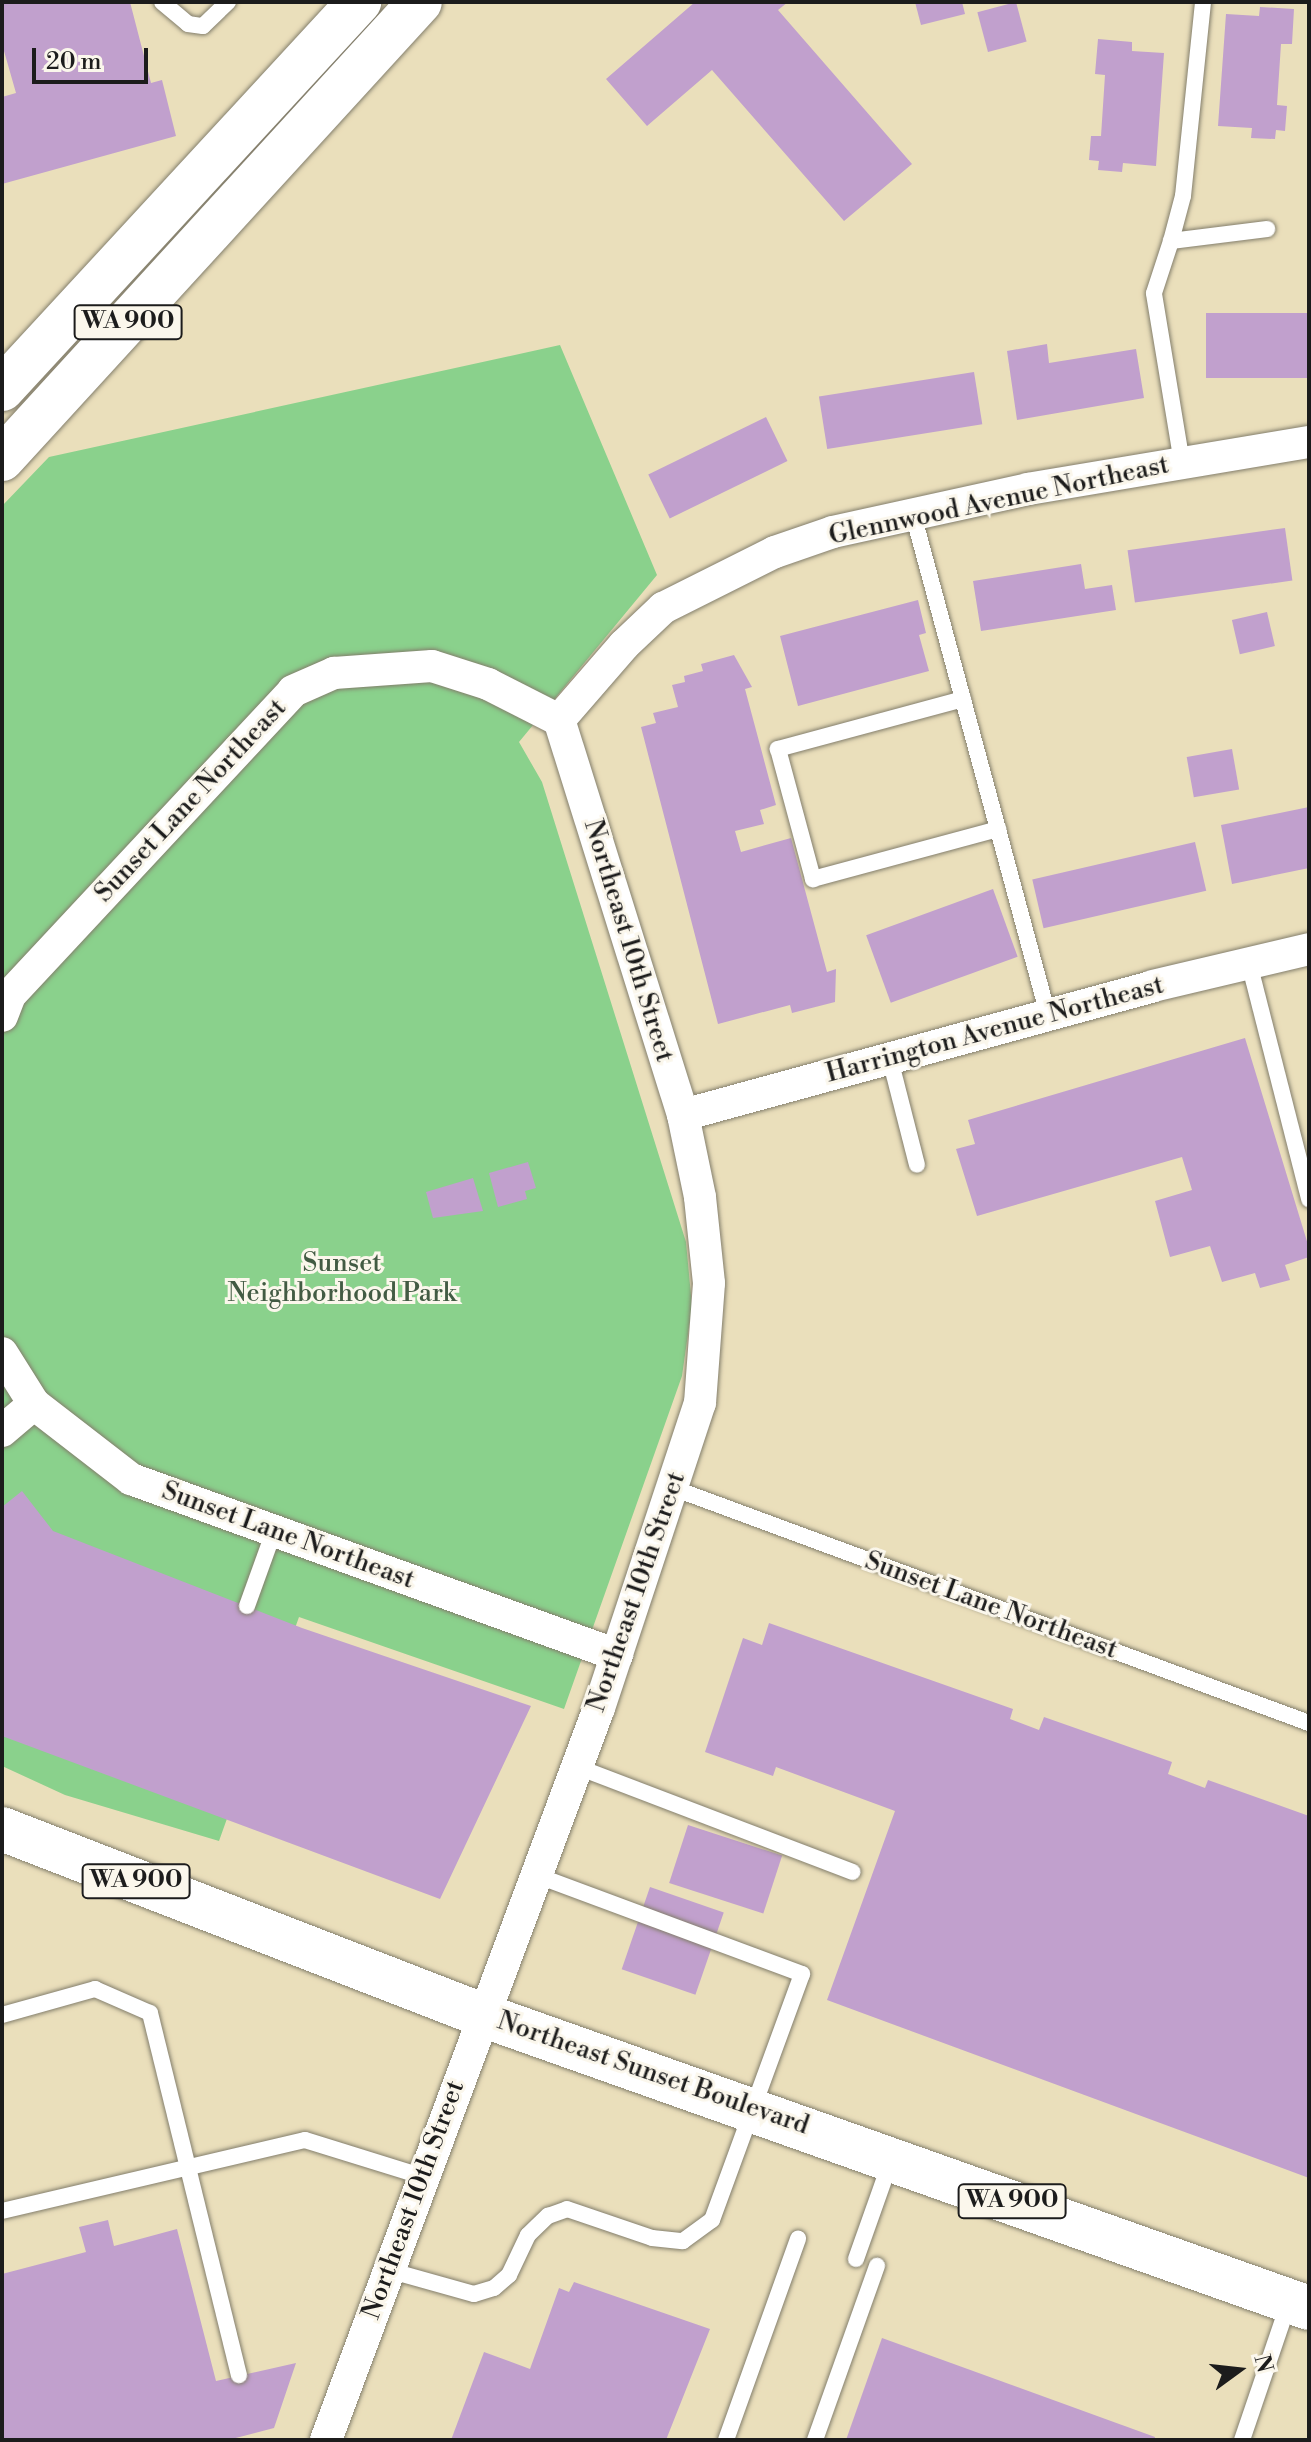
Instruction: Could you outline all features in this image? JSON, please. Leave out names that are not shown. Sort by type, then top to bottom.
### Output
[{"type":"main road","name":"WA 900","points":[[2,459],[420,2]]},
{"type":"main road","name":"WA 900","points":[[2,389],[358,3]]},
{"type":"main road","name":"Northeast Sunset Boulevard","points":[[2,1829],[482,2015],[892,2157],[1299,2304]]},
{"type":"street","name":"Glennwood Avenue Northeast","points":[[559,720],[663,608],[775,552],[833,532],[913,514],[1309,442]]},
{"type":"street","name":"Sunset Lane Northeast","points":[[2,1016],[10,995],[293,691],[334,673],[432,666],[488,684],[559,720]]},
{"type":"street","name":"Northeast 10th Street","points":[[326,2440],[421,2176],[617,1655],[700,1403],[708,1343],[700,1197],[683,1115],[559,720]]},
{"type":"street","name":"Harrington Avenue Northeast","points":[[683,1115],[1048,1015],[1309,949]]},
{"type":"street","name":"Sunset Lane Northeast","points":[[2,1353],[34,1404],[131,1479],[617,1655]]},
{"type":"street","points":[[2,1431],[34,1404]]},
{"type":"lane","points":[[162,2],[188,24],[203,26],[228,2]]},
{"type":"lane","points":[[1182,463],[1154,293],[1183,196],[1203,2]]},
{"type":"lane","points":[[1171,241],[1267,229]]},
{"type":"lane","points":[[913,514],[1048,1015]]},
{"type":"lane","points":[[963,699],[778,749],[813,879],[998,829]]},
{"type":"lane","points":[[1249,963],[1309,1199]]},
{"type":"lane","points":[[890,1059],[917,1165]]},
{"type":"lane","name":"Sunset Lane Northeast","points":[[673,1488],[1309,1723]]},
{"type":"lane","points":[[247,1606],[274,1531]]},
{"type":"lane","points":[[575,1766],[852,1872]]},
{"type":"lane","points":[[388,2270],[474,2294],[494,2288],[509,2275],[528,2235],[548,2216],[567,2209],[652,2238],[683,2241],[712,2220],[802,1974],[536,1875]]},
{"type":"lane","points":[[2,2015],[95,1989],[150,2013],[239,2375]]},
{"type":"lane","points":[[2,2211],[305,2140],[421,2176]]},
{"type":"lane","points":[[856,2259],[892,2157]]},
{"type":"lane","points":[[726,2440],[798,2239]]},
{"type":"lane","points":[[815,2440],[877,2266]]},
{"type":"lane","points":[[1242,2440],[1299,2304]]},
{"type":"green space","name":"Sunset Neighborhood Park","points":[[560,345],[657,575],[519,742],[542,782],[686,1242],[692,1306],[682,1376],[564,1709],[299,1617],[219,1841],[65,1795],[2,1766],[2,506],[49,457]]},
{"type":"building","points":[[2,2],[130,2],[151,83],[162,80],[176,136],[2,184],[2,97],[16,93],[2,44]]},
{"type":"building","points":[[695,2],[788,2],[778,10],[912,164],[844,221],[712,70],[647,126],[606,79]]},
{"type":"building","points":[[915,2],[962,2],[965,14],[921,25]]},
{"type":"building","points":[[1016,2],[1027,42],[988,52],[977,12]]},
{"type":"building","points":[[1260,7],[1294,9],[1292,44],[1281,44],[1277,105],[1287,106],[1285,131],[1276,130],[1275,139],[1251,138],[1252,128],[1218,126],[1226,14],[1259,16]]},
{"type":"building","points":[[1098,39],[1132,42],[1132,51],[1164,53],[1156,166],[1123,163],[1122,172],[1098,170],[1099,161],[1089,160],[1091,136],[1101,136],[1105,75],[1095,74]]},
{"type":"building","points":[[1206,313],[1309,313],[1309,378],[1206,378]]},
{"type":"building","points":[[1047,344],[1049,363],[1136,349],[1144,398],[1017,420],[1007,351]]},
{"type":"building","points":[[974,372],[982,424],[827,449],[819,397]]},
{"type":"building","points":[[766,417],[787,461],[670,518],[648,474]]},
{"type":"building","points":[[1285,528],[1292,580],[1135,603],[1128,550]]},
{"type":"building","points":[[1081,564],[1085,589],[1112,585],[1116,610],[981,631],[973,581]]},
{"type":"building","points":[[918,600],[926,633],[919,635],[929,671],[798,706],[780,636]]},
{"type":"building","points":[[1267,612],[1275,646],[1240,654],[1232,620]]},
{"type":"building","points":[[734,655],[752,687],[745,689],[776,805],[760,810],[764,824],[735,831],[741,852],[791,838],[827,972],[836,969],[835,1002],[792,1013],[790,1005],[718,1024],[641,727],[656,723],[653,713],[678,707],[672,685],[685,682],[684,676],[703,671],[701,664]]},
{"type":"building","points":[[1232,749],[1239,789],[1194,797],[1187,757]]},
{"type":"building","points":[[1309,807],[1309,868],[1232,884],[1221,825]]},
{"type":"building","points":[[1195,842],[1206,891],[1044,928],[1032,880]]},
{"type":"building","points":[[993,889],[1018,957],[891,1003],[866,935]]},
{"type":"building","points":[[1245,1038],[1309,1248],[1309,1257],[1285,1265],[1290,1280],[1260,1288],[1255,1273],[1222,1282],[1210,1246],[1170,1257],[1155,1201],[1192,1190],[1182,1157],[977,1216],[956,1149],[975,1144],[968,1120]]},
{"type":"building","points":[[528,1162],[536,1188],[525,1191],[527,1199],[498,1207],[489,1173]]},
{"type":"building","points":[[473,1178],[483,1211],[433,1218],[426,1192]]},
{"type":"building","points":[[22,1491],[53,1531],[302,1628],[531,1706],[440,1899],[2,1736],[2,1507]]},
{"type":"building","points":[[769,1623],[1013,1709],[1010,1719],[1039,1730],[1044,1717],[1172,1762],[1168,1774],[1205,1788],[1208,1780],[1309,1816],[1309,2178],[827,2000],[895,1811],[776,1767],[773,1776],[705,1752],[743,1638],[762,1645]]},
{"type":"building","points":[[688,1825],[782,1856],[763,1914],[669,1883]]},
{"type":"building","points":[[650,1887],[724,1912],[695,1995],[622,1969]]},
{"type":"building","points":[[108,2220],[114,2246],[177,2229],[216,2381],[296,2363],[274,2428],[228,2440],[2,2440],[2,2274],[86,2252],[79,2227]]},
{"type":"building","points":[[574,2282],[710,2329],[666,2440],[451,2440],[484,2352],[530,2369],[559,2288],[569,2292]]},
{"type":"building","points":[[882,2338],[1155,2437],[1154,2440],[846,2440]]}]
